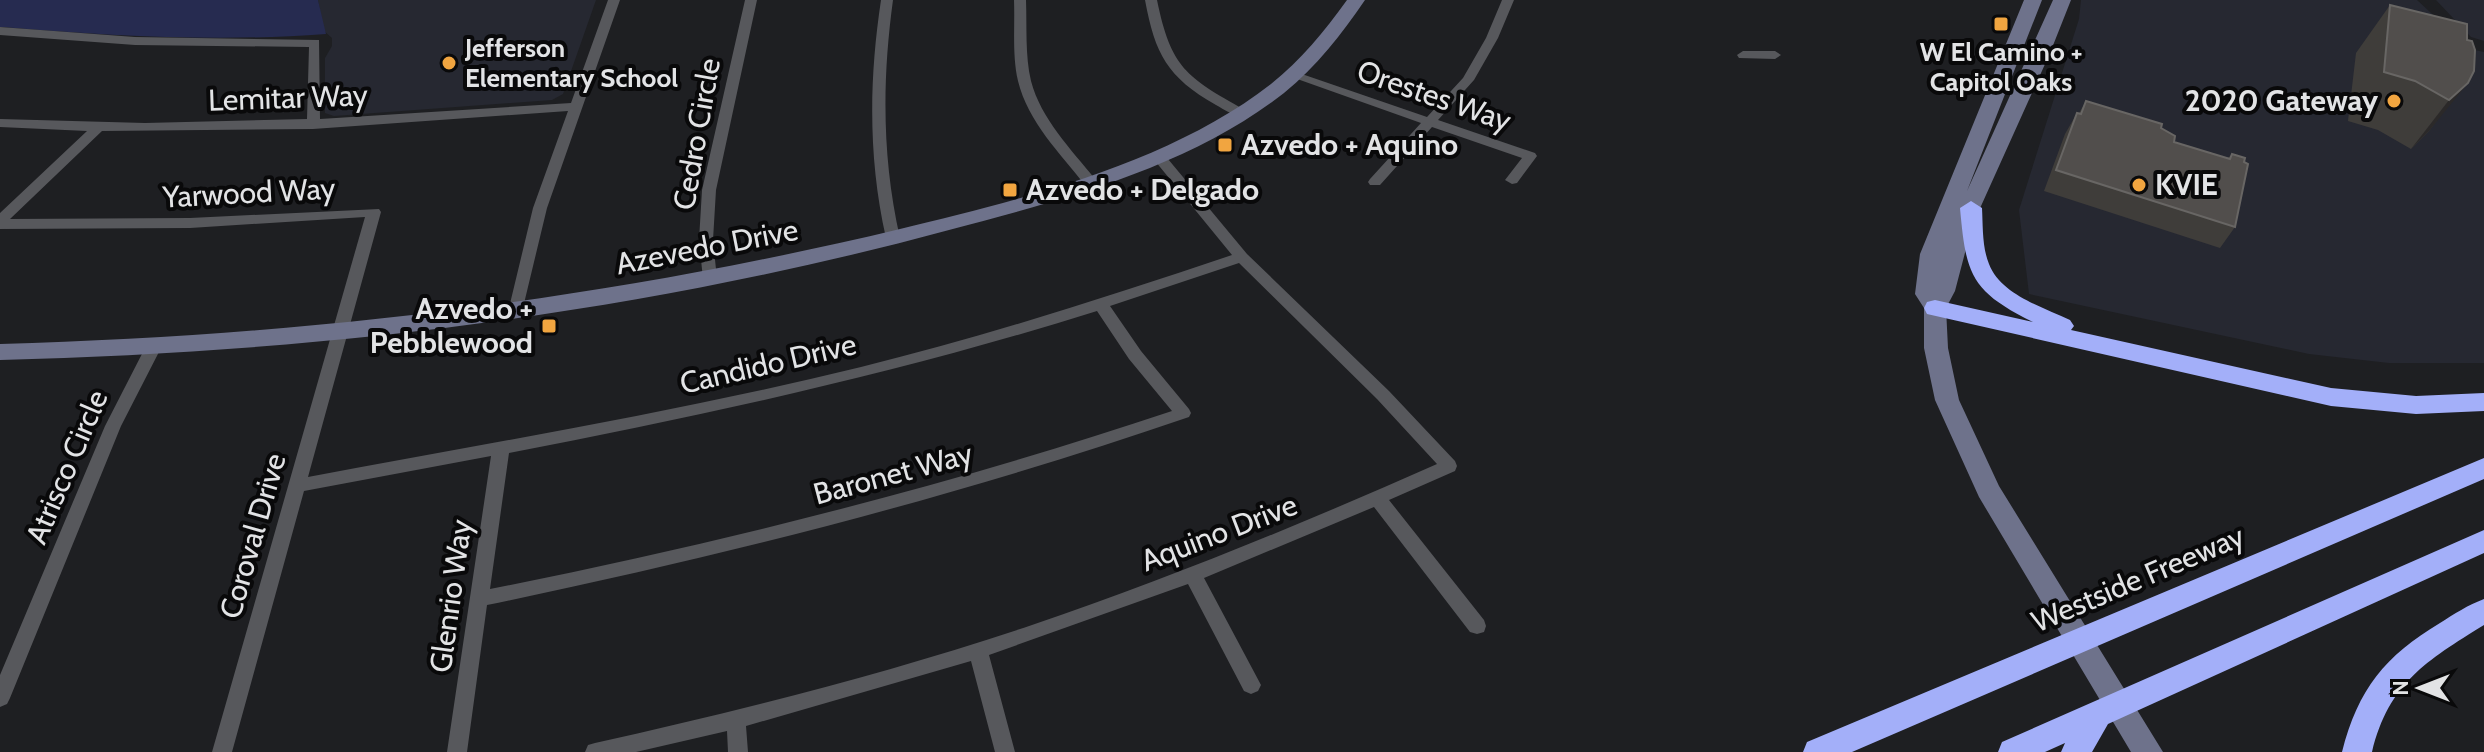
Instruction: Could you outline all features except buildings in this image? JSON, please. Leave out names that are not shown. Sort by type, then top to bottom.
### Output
[{"type":"highway","points":[[1971,208],[1978,264],[1997,289],[2025,308],[2100,344]]},
{"type":"highway","points":[[1935,308],[2331,397],[2416,405],[2484,402]]},
{"type":"highway","name":"Westside Freeway","points":[[1818,752],[2484,468]]},
{"type":"highway","points":[[2013,752],[2484,541]]},
{"type":"highway","points":[[2357,752],[2363,725],[2376,697],[2393,673],[2415,653],[2484,611]]},
{"type":"highway","points":[[2076,752],[2097,715]]},
{"type":"main road","name":"Azevedo Drive","points":[[0,352],[153,348],[338,334],[516,312],[710,279],[893,238],[1090,182],[1158,156],[1240,113],[1292,75],[1332,35],[1356,0]]},
{"type":"main road","points":[[2033,0],[1931,254],[1926,294],[1935,308],[1940,372],[1958,429],[1988,490],[2148,752]]},
{"type":"main road","points":[[1935,308],[1943,297],[1951,252],[2062,0]]},
{"type":"street","points":[[516,312],[540,208],[614,0]]},
{"type":"street","name":"Cedro Circle","points":[[710,279],[706,240],[709,190],[751,0]]},
{"type":"street","points":[[887,0],[878,115],[884,196],[893,238]]},
{"type":"street","points":[[1020,0],[1022,66],[1030,97],[1048,127],[1090,182]]},
{"type":"street","points":[[1151,0],[1157,38],[1170,63],[1189,82],[1240,113]]},
{"type":"street","points":[[1375,182],[1432,122],[1482,59],[1508,0]]},
{"type":"street","points":[[0,31],[135,41],[315,43],[313,125]]},
{"type":"street","points":[[1743,55],[1775,55]]},
{"type":"street","name":"Orestes Way","points":[[1292,75],[1530,156],[1512,180]]},
{"type":"street","name":"Lemitar Way","points":[[0,123],[97,128],[313,125],[578,106]]},
{"type":"street","points":[[0,222],[97,128]]},
{"type":"street","name":"Aquino Drive","points":[[595,752],[736,719],[978,650],[1193,575],[1378,499],[1449,466],[1383,395],[1242,257],[1158,156]]},
{"type":"street","name":"Yarwood Way","points":[[0,222],[190,223],[374,212],[338,334]]},
{"type":"street","name":"Candido Drive","points":[[296,486],[781,392],[952,349],[1242,257]]},
{"type":"street","name":"Baronet Way","points":[[479,599],[666,561],[853,516],[1014,469],[1183,413],[1135,355],[1100,304]]},
{"type":"street","name":"Coroval Drive","points":[[222,752],[338,334]]},
{"type":"street","name":"Atrisco Circle","points":[[0,698],[113,426],[153,348]]},
{"type":"street","name":"Glenrio Way","points":[[457,752],[501,447]]},
{"type":"street","points":[[1378,499],[1477,626]]},
{"type":"street","points":[[1193,575],[1251,685]]},
{"type":"street","points":[[978,650],[1005,752]]},
{"type":"street","points":[[736,719],[738,752]]},
{"type":"shaded area","points":[[0,0],[318,0],[326,34],[245,38],[164,37],[0,27]]},
{"type":"shaded area","name":"Jefferson Elementary School","points":[[318,0],[596,0],[563,94],[552,100],[334,116],[325,113],[325,58],[332,46],[332,38],[324,31]]},
{"type":"shaded area","points":[[2081,0],[2417,0],[2470,49],[2484,52],[2484,363],[2389,363],[2309,354],[2029,294],[2019,210],[2079,19]]},
{"type":"shaded area","points":[[2436,0],[2484,0],[2484,41],[2471,37]]},
{"type":"place","name":"W El Camino + Capitol Oaks","points":[[2001,24]]},
{"type":"place","name":"Jefferson Elementary School","points":[[449,63]]},
{"type":"place","name":"2020 Gateway","points":[[2394,101]]},
{"type":"place","name":"Azvedo + Aquino","points":[[1225,145]]},
{"type":"place","name":"KVIE","points":[[2139,185]]},
{"type":"place","name":"Azvedo + Delgado","points":[[1010,190]]},
{"type":"place","name":"Azvedo + Pebblewood","points":[[549,326]]}]
